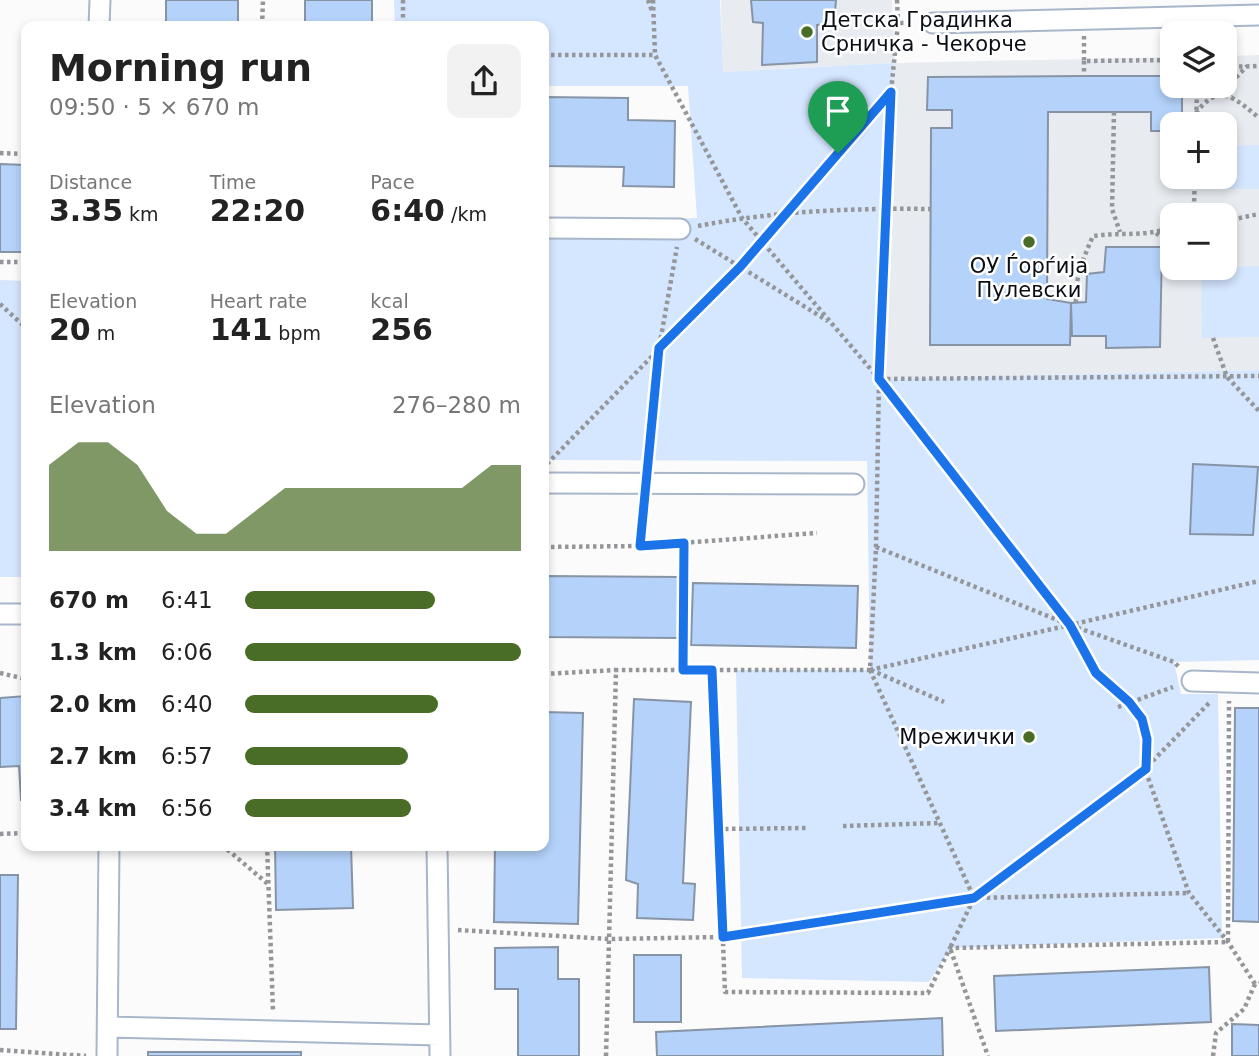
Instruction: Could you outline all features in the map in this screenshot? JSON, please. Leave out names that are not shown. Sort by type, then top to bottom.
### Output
[{"type":"street","points":[[99,21],[100,0]]},
{"type":"street","points":[[933,23],[1259,15]]},
{"type":"street","points":[[549,228],[680,229]]},
{"type":"street","points":[[549,483],[854,484]]},
{"type":"street","points":[[0,614],[21,614]]},
{"type":"street","points":[[1192,681],[1259,683]]},
{"type":"street","points":[[107,1056],[109,851]]},
{"type":"street","points":[[437,851],[440,1056]]},
{"type":"street","points":[[108,1027],[439,1035]]},
{"type":"path","points":[[262,21],[263,0]]},
{"type":"path","points":[[403,0],[403,21]]},
{"type":"path","points":[[650,0],[654,15],[655,55],[742,218],[879,379],[1070,625],[1096,673],[1129,702],[1142,719],[1147,739],[1146,769],[1189,892],[1257,984],[1244,1009],[1216,1033],[1213,1056]]},
{"type":"path","points":[[897,0],[879,379],[876,547],[870,670],[974,898]]},
{"type":"path","points":[[1084,18],[1084,76]]},
{"type":"path","points":[[898,23],[933,23]]},
{"type":"path","points":[[549,55],[655,55]]},
{"type":"path","points":[[1084,61],[1160,60]]},
{"type":"path","points":[[1237,66],[1259,66]]},
{"type":"path","points":[[1237,77],[1247,66]]},
{"type":"path","points":[[549,462],[740,267],[891,92]]},
{"type":"path","points":[[1197,112],[1210,98]]},
{"type":"path","points":[[1233,98],[1259,118]]},
{"type":"path","points":[[1114,112],[1112,209],[1120,232]]},
{"type":"path","points":[[0,153],[21,153]]},
{"type":"path","points":[[680,229],[742,218],[887,208],[931,209]]},
{"type":"path","points":[[1237,219],[1259,214]]},
{"type":"path","points":[[680,229],[833,324]]},
{"type":"path","points":[[640,546],[659,348],[680,229]]},
{"type":"path","points":[[1076,302],[1080,266],[1093,236],[1120,232],[1160,232]]},
{"type":"path","points":[[0,262],[21,262]]},
{"type":"path","points":[[0,304],[21,323]]},
{"type":"path","points":[[1213,338],[1227,377],[1259,411]]},
{"type":"path","points":[[879,379],[1259,376]]},
{"type":"path","points":[[549,547],[640,546],[817,533]]},
{"type":"path","points":[[683,670],[684,543]]},
{"type":"path","points":[[876,547],[1070,625],[1174,662],[1192,681],[1118,707]]},
{"type":"path","points":[[549,674],[615,670],[870,670],[1259,581]]},
{"type":"path","points":[[606,1056],[615,670]]},
{"type":"path","points":[[712,670],[725,992],[928,993],[974,898],[1146,769],[1230,682]]},
{"type":"path","points":[[870,670],[944,702]]},
{"type":"path","points":[[0,673],[21,678]]},
{"type":"path","points":[[1228,942],[1230,682]]},
{"type":"path","points":[[843,826],[940,823]]},
{"type":"path","points":[[718,830],[807,828]]},
{"type":"path","points":[[0,834],[21,833]]},
{"type":"path","points":[[229,851],[268,884]]},
{"type":"path","points":[[267,851],[274,1029]]},
{"type":"path","points":[[438,929],[609,939],[723,937],[974,898],[1189,892]]},
{"type":"path","points":[[950,948],[1228,942]]},
{"type":"path","points":[[950,948],[988,1056]]},
{"type":"path","points":[[0,1050],[86,1056]]},
{"type":"shaded area","points":[[394,0],[720,0],[723,72],[894,63],[879,379],[1259,370],[1259,660],[1174,662],[1181,694],[1218,694],[1222,938],[951,948],[929,982],[742,978],[736,670],[870,670],[867,461],[549,460],[549,222],[697,218],[688,86],[549,86],[549,21],[395,21]]},
{"type":"shaded area","name":"ОУ Ѓорѓија Пулевски","points":[[721,0],[892,0],[895,63],[1160,57],[1160,98],[1237,98],[1237,56],[1259,55],[1259,370],[879,379],[894,63],[722,72]]},
{"type":"shaded area","points":[[1259,145],[1259,189],[1237,189],[1237,146]]},
{"type":"shaded area","points":[[1259,266],[1259,337],[1202,338],[1201,280],[1237,280],[1237,267]]},
{"type":"shaded area","points":[[0,280],[21,281],[21,577],[0,577]]},
{"type":"building","points":[[166,0],[238,0],[238,21],[166,21]]},
{"type":"building","points":[[305,0],[372,0],[372,21],[305,21]]},
{"type":"building","points":[[751,0],[836,0],[834,24],[817,25],[817,62],[762,65],[763,23],[753,22]]},
{"type":"building","points":[[1160,76],[1160,98],[1182,98],[1182,112],[1160,112],[1160,131],[1151,131],[1151,112],[1048,112],[1047,299],[1071,303],[1070,345],[930,345],[931,128],[952,128],[952,110],[927,110],[928,77]]},
{"type":"building","points":[[549,97],[628,98],[628,120],[675,121],[674,187],[623,186],[624,167],[549,166]]},
{"type":"building","points":[[0,164],[21,165],[21,252],[0,252]]},
{"type":"building","points":[[1106,247],[1160,247],[1160,347],[1106,348],[1106,336],[1072,336],[1071,303],[1086,302],[1087,274],[1104,272]]},
{"type":"building","points":[[1193,464],[1258,467],[1253,535],[1190,534]]},
{"type":"building","points":[[549,576],[679,577],[678,638],[549,637]]},
{"type":"building","points":[[693,583],[858,586],[856,648],[691,645]]},
{"type":"building","points":[[21,696],[21,800],[19,766],[0,767],[0,698]]},
{"type":"building","points":[[634,699],[691,702],[683,883],[695,884],[693,920],[637,918],[638,884],[626,880]]},
{"type":"building","points":[[1235,708],[1259,708],[1259,922],[1233,921]]},
{"type":"building","points":[[549,712],[583,713],[578,924],[494,922],[495,851],[549,851]]},
{"type":"building","points":[[275,851],[351,851],[353,908],[276,910]]},
{"type":"building","points":[[0,875],[18,875],[16,1029],[0,1029]]},
{"type":"building","points":[[558,947],[558,979],[579,979],[579,1056],[518,1056],[518,989],[495,989],[495,948]]},
{"type":"building","points":[[634,955],[681,955],[681,1022],[634,1022]]},
{"type":"building","points":[[1209,967],[1211,1022],[996,1031],[994,976]]},
{"type":"building","points":[[942,1018],[943,1056],[657,1056],[656,1032]]},
{"type":"building","points":[[1232,1024],[1259,1025],[1259,1056],[1232,1056]]},
{"type":"building","points":[[148,1052],[301,1052],[301,1056],[148,1056]]},
{"type":"place","name":"Детска Градинка Срничка - Чекорче","points":[[807,32]]},
{"type":"place","name":"ОУ Ѓорѓија Пулевски","points":[[1029,242]]},
{"type":"place","name":"Мрежички","points":[[1029,737]]},
{"type":"route","points":[[891,92],[879,379],[1070,625],[1096,673],[1129,702],[1142,719],[1147,739],[1146,769],[974,898],[723,937],[712,670],[683,670],[684,543],[640,546],[659,348],[740,267],[838,153],[891,92]]}]
